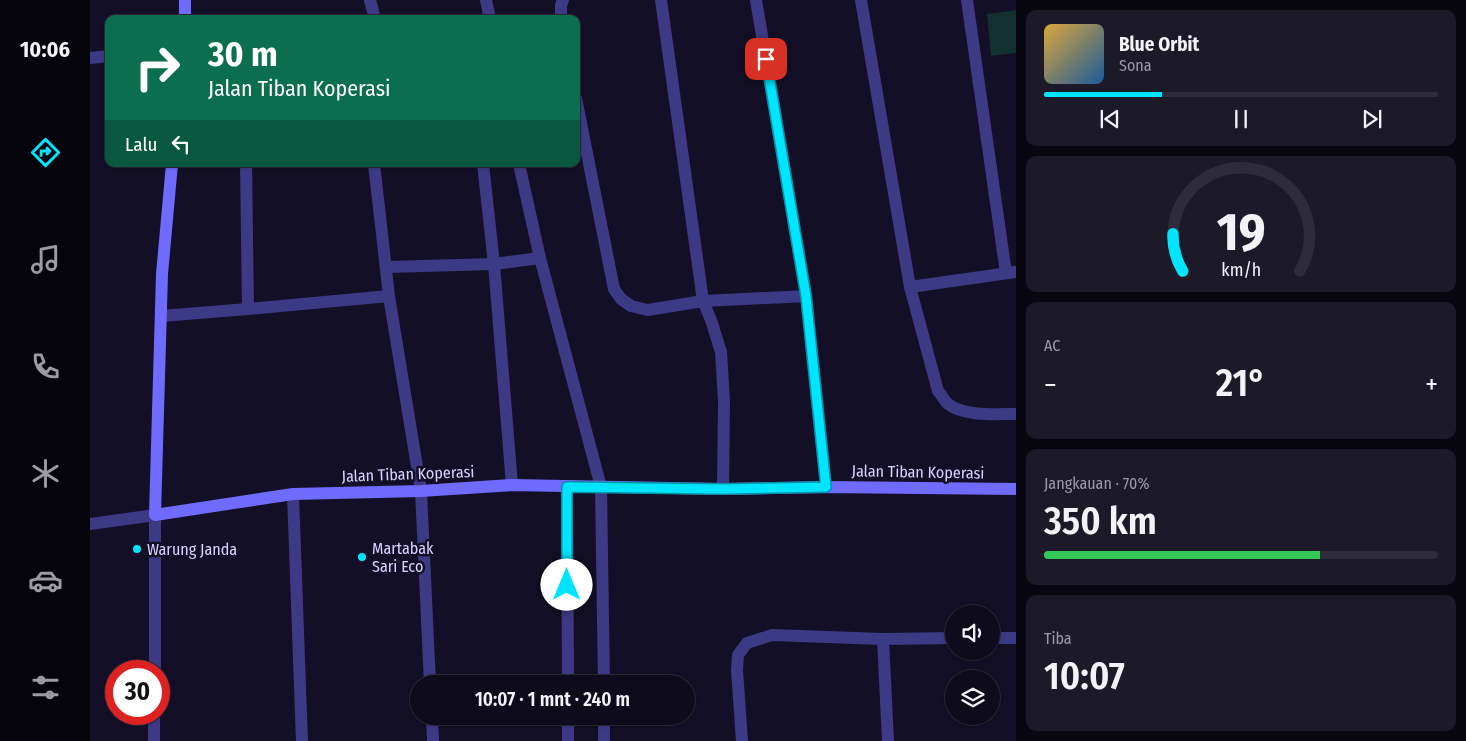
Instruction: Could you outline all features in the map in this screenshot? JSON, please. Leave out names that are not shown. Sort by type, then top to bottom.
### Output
[{"type":"street","points":[[185,0],[185,15]]},
{"type":"street","points":[[370,0],[374,15]]},
{"type":"street","points":[[486,0],[489,15]]},
{"type":"street","points":[[561,15],[563,0]]},
{"type":"street","points":[[661,0],[703,301],[711,320],[720,352],[724,402],[723,489]]},
{"type":"street","points":[[756,0],[806,296],[826,487]]},
{"type":"street","points":[[861,0],[910,287],[938,390],[946,403],[961,411],[988,414],[1016,414]]},
{"type":"street","points":[[910,287],[1011,272],[967,0]]},
{"type":"street","points":[[90,58],[105,56]]},
{"type":"street","points":[[580,118],[614,289],[621,299],[630,306],[648,310],[703,301],[806,296]]},
{"type":"street","points":[[155,660],[155,515],[162,274],[172,167]]},
{"type":"street","points":[[246,167],[248,309]]},
{"type":"street","points":[[374,167],[389,296],[421,491],[430,675]]},
{"type":"street","points":[[483,167],[494,264],[512,485]]},
{"type":"street","points":[[520,167],[540,258],[601,487],[604,675]]},
{"type":"street","points":[[387,266],[494,264],[540,258]]},
{"type":"street","points":[[161,316],[389,296]]},
{"type":"street","name":"Jalan Tiban Koperasi","points":[[155,515],[293,494],[421,491],[512,485],[723,489],[826,487],[1016,489]]},
{"type":"street","points":[[567,487],[568,675]]},
{"type":"street","points":[[293,494],[302,741]]},
{"type":"street","points":[[90,524],[155,515]]},
{"type":"street","points":[[742,741],[737,670],[738,655],[747,643],[772,635],[883,639],[945,638]]},
{"type":"street","points":[[1000,638],[1016,638]]},
{"type":"street","points":[[883,639],[888,741]]},
{"type":"street","points":[[154,725],[154,741]]},
{"type":"street","points":[[432,725],[433,741]]},
{"type":"street","points":[[568,725],[568,741]]},
{"type":"street","points":[[604,725],[604,741]]},
{"type":"green space","points":[[1016,10],[1016,53],[991,56],[987,14]]},
{"type":"place","name":"Warung Janda","points":[[137,549]]},
{"type":"place","name":"Martabak Sari Eco","points":[[362,557]]},
{"type":"route","points":[[567,585],[567,487],[723,489],[826,487],[806,296],[766,59]]}]
